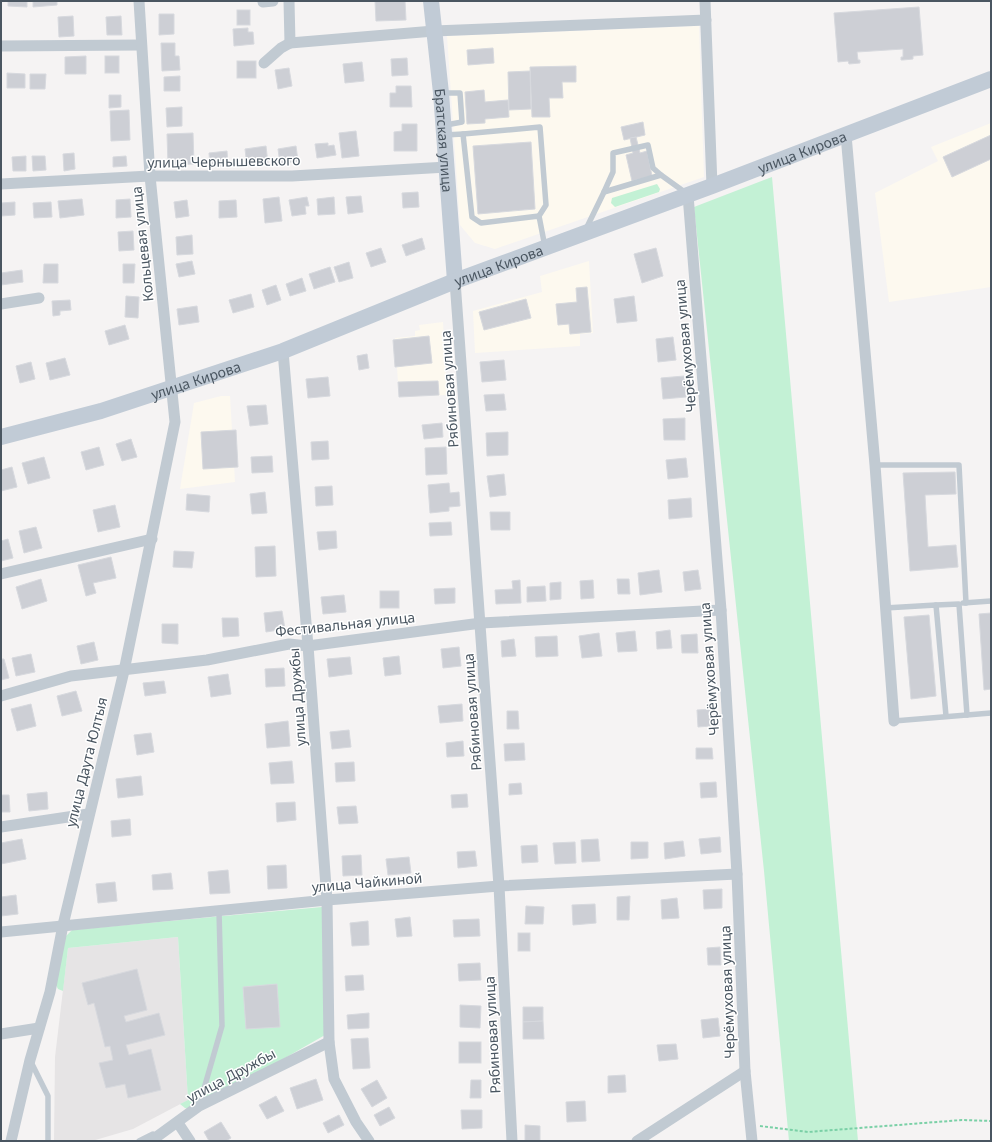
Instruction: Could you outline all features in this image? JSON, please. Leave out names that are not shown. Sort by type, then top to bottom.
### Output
[{"type":"main road","name":"Братская улица","points":[[431,1],[441,93],[456,281]]},
{"type":"main road","name":"улица Кирова","points":[[1,437],[101,411],[283,351],[456,281],[712,186],[991,79]]},
{"type":"street","name":"Кольцевая улица","points":[[139,1],[150,176],[172,388]]},
{"type":"street","points":[[705,1],[712,186]]},
{"type":"street","points":[[286,2],[290,43]]},
{"type":"street","points":[[264,63],[281,48],[290,43],[434,31],[706,20]]},
{"type":"street","points":[[1,46],[141,45]]},
{"type":"street","points":[[846,135],[875,465],[894,721]]},
{"type":"street","name":"улица Чернышевского","points":[[1,184],[150,176],[292,176],[447,167]]},
{"type":"street","name":"Черёмуховая улица","points":[[688,195],[721,610],[737,874],[745,1071],[752,1141]]},
{"type":"street","name":"Рябиновая улица","points":[[456,281],[499,886],[512,1141]]},
{"type":"street","points":[[1,304],[39,298]]},
{"type":"street","name":"улица Дружбы","points":[[283,351],[308,646],[327,900],[329,1042],[334,1079],[356,1122],[369,1141]]},
{"type":"street","name":"улица Даута Юлтыя","points":[[11,1141],[30,1060],[50,992],[63,925],[88,814],[124,671],[175,422],[172,388]]},
{"type":"street","points":[[1,574],[152,539]]},
{"type":"street","name":"Фестивальная улица","points":[[1,696],[71,676],[124,671],[139,667],[207,660],[289,644],[308,646],[481,623],[721,610]]},
{"type":"street","points":[[1,827],[88,814]]},
{"type":"street","name":"улица Чайкиной","points":[[1,932],[327,900],[499,886],[737,874]]},
{"type":"street","points":[[1,1034],[39,1028]]},
{"type":"street","name":"улица Дружбы","points":[[151,1141],[199,1106],[329,1042]]},
{"type":"street","points":[[637,1141],[745,1071]]},
{"type":"street","points":[[178,1122],[190,1141]]},
{"type":"lane","points":[[444,130],[463,134],[540,127],[546,205],[539,216],[545,247]]},
{"type":"lane","points":[[463,134],[472,217],[481,223],[539,216]]},
{"type":"lane","points":[[584,233],[613,172],[613,153],[648,145],[653,168],[688,195]]},
{"type":"lane","points":[[604,192],[661,175]]},
{"type":"lane","points":[[875,465],[959,464],[966,603]]},
{"type":"lane","points":[[885,608],[959,604],[991,600]]},
{"type":"lane","points":[[959,604],[967,715]]},
{"type":"lane","points":[[936,605],[946,716]]},
{"type":"lane","points":[[894,721],[991,713]]},
{"type":"lane","points":[[199,1106],[222,1026],[219,911]]},
{"type":"lane","points":[[30,1060],[48,1096],[48,1141]]},
{"type":"lane","points":[[139,1141],[178,1122]]},
{"type":"path","points":[[751,1125],[808,1132],[962,1120],[991,1121]]},
{"type":"shaded area","points":[[699,26],[704,177],[495,249],[475,243],[460,225],[447,36]]},
{"type":"shaded area","points":[[991,123],[991,287],[889,302],[875,193],[938,161],[931,147]]},
{"type":"shaded area","points":[[589,261],[593,333],[580,334],[580,346],[475,353],[473,311],[542,292],[540,276]]},
{"type":"shaded area","points":[[443,322],[447,395],[399,397],[395,338],[415,336],[415,331],[420,330],[419,325]]},
{"type":"shaded area","points":[[221,396],[230,396],[235,482],[180,489],[194,403]]},
{"type":"shaded area","points":[[178,937],[188,1100],[133,1129],[92,1141],[54,1141],[55,1057],[68,948]]},
{"type":"green space","points":[[772,177],[858,1141],[789,1141],[764,871],[694,207]]},
{"type":"green space","points":[[657,184],[660,189],[659,192],[615,207],[611,203],[612,198]]},
{"type":"green space","points":[[322,907],[325,1035],[194,1110],[185,1108],[180,1104],[188,1100],[178,937],[68,948],[63,991],[58,989],[56,985],[65,937],[72,930]]},
{"type":"building","points":[[8,1],[27,1],[27,7],[8,6]]},
{"type":"building","points":[[33,1],[57,1],[57,5],[33,7]]},
{"type":"building","points":[[375,1],[405,1],[406,20],[376,21]]},
{"type":"building","points":[[919,7],[923,55],[913,56],[913,59],[901,60],[901,57],[903,57],[903,49],[857,52],[860,63],[849,64],[848,61],[838,62],[834,13]]},
{"type":"building","points":[[237,10],[250,10],[250,25],[237,25]]},
{"type":"building","points":[[159,14],[174,14],[174,34],[159,35]]},
{"type":"building","points":[[73,16],[74,36],[59,37],[58,17]]},
{"type":"building","points":[[121,16],[122,35],[107,35],[106,17]]},
{"type":"building","points":[[248,28],[248,32],[253,32],[254,44],[234,46],[233,29]]},
{"type":"building","points":[[161,43],[175,43],[175,56],[179,56],[180,70],[162,71]]},
{"type":"building","points":[[493,48],[494,63],[468,65],[467,50]]},
{"type":"building","points":[[86,56],[86,74],[65,74],[65,57]]},
{"type":"building","points":[[105,56],[119,56],[119,73],[105,73]]},
{"type":"building","points":[[407,58],[408,75],[392,76],[391,59]]},
{"type":"building","points":[[237,61],[256,61],[256,78],[237,78]]},
{"type":"building","points":[[362,62],[364,81],[345,83],[343,64]]},
{"type":"building","points":[[576,66],[576,82],[562,82],[563,98],[549,98],[550,117],[532,117],[530,67]]},
{"type":"building","points":[[289,68],[292,86],[278,89],[275,70]]},
{"type":"building","points":[[530,71],[531,109],[509,110],[508,72]]},
{"type":"building","points":[[7,73],[25,74],[25,88],[7,88]]},
{"type":"building","points":[[30,74],[46,74],[45,89],[30,89]]},
{"type":"building","points":[[180,76],[180,91],[164,91],[164,77]]},
{"type":"building","points":[[396,86],[411,86],[412,107],[390,107],[390,93],[396,93]]},
{"type":"building","points":[[484,90],[485,102],[508,100],[509,117],[485,119],[485,123],[467,124],[465,92]]},
{"type":"building","points":[[109,95],[121,95],[121,107],[109,108]]},
{"type":"building","points":[[182,107],[182,126],[167,127],[166,108]]},
{"type":"building","points":[[129,110],[130,140],[111,141],[110,111]]},
{"type":"building","points":[[643,122],[645,135],[624,140],[621,127]]},
{"type":"building","points":[[402,124],[417,124],[417,151],[394,151],[394,132],[402,131]]},
{"type":"building","points":[[356,131],[359,156],[342,158],[339,133]]},
{"type":"building","points":[[193,133],[194,164],[168,165],[167,134]]},
{"type":"building","points":[[991,135],[991,159],[952,177],[943,157]]},
{"type":"building","points":[[636,137],[640,153],[647,151],[652,176],[632,181],[626,155],[633,153],[630,138]]},
{"type":"building","points":[[531,142],[535,209],[478,214],[473,146]]},
{"type":"building","points":[[328,143],[328,146],[334,145],[336,155],[317,158],[315,144]]},
{"type":"building","points":[[266,146],[268,164],[247,166],[245,149]]},
{"type":"building","points":[[296,146],[298,161],[280,164],[278,149]]},
{"type":"building","points":[[227,151],[228,166],[210,167],[209,153]]},
{"type":"building","points":[[74,153],[75,169],[64,171],[63,154]]},
{"type":"building","points":[[26,156],[26,171],[13,171],[12,157]]},
{"type":"building","points":[[32,156],[45,156],[46,170],[33,171]]},
{"type":"building","points":[[126,156],[127,166],[113,167],[113,157]]},
{"type":"building","points":[[418,192],[419,207],[403,208],[402,193]]},
{"type":"building","points":[[361,196],[363,212],[348,214],[346,197]]},
{"type":"building","points":[[279,197],[282,221],[265,223],[263,199]]},
{"type":"building","points":[[307,197],[309,206],[305,206],[306,214],[292,216],[289,200]]},
{"type":"building","points":[[334,197],[335,214],[318,215],[317,199]]},
{"type":"building","points":[[82,199],[84,215],[60,218],[58,201]]},
{"type":"building","points":[[130,199],[131,217],[116,218],[116,200]]},
{"type":"building","points":[[187,200],[189,216],[176,218],[174,202]]},
{"type":"building","points":[[236,200],[237,217],[219,218],[219,201]]},
{"type":"building","points":[[15,202],[15,215],[1,216],[1,203]]},
{"type":"building","points":[[51,202],[52,217],[34,218],[33,203]]},
{"type":"building","points":[[133,231],[134,250],[119,251],[118,232]]},
{"type":"building","points":[[192,235],[193,254],[177,255],[176,237]]},
{"type":"building","points":[[422,238],[425,249],[406,256],[402,245]]},
{"type":"building","points":[[381,248],[386,262],[371,267],[366,253]]},
{"type":"building","points":[[656,248],[663,276],[642,283],[634,254]]},
{"type":"building","points":[[192,261],[195,274],[179,277],[176,264]]},
{"type":"building","points":[[349,262],[353,278],[339,282],[334,267]]},
{"type":"building","points":[[44,264],[58,264],[58,283],[43,283]]},
{"type":"building","points":[[123,264],[135,264],[134,283],[123,283]]},
{"type":"building","points":[[330,267],[335,282],[314,289],[309,274]]},
{"type":"building","points":[[22,270],[23,282],[1,285],[1,273]]},
{"type":"building","points":[[302,278],[306,291],[290,296],[286,284]]},
{"type":"building","points":[[276,285],[281,300],[267,305],[262,290]]},
{"type":"building","points":[[587,287],[591,332],[570,334],[569,324],[558,325],[556,304],[577,302],[576,288]]},
{"type":"building","points":[[251,294],[254,307],[233,313],[229,300]]},
{"type":"building","points":[[126,296],[139,297],[138,318],[125,317]]},
{"type":"building","points":[[634,296],[637,321],[617,323],[614,299]]},
{"type":"building","points":[[526,299],[531,318],[484,330],[479,312]]},
{"type":"building","points":[[70,300],[71,310],[60,311],[60,315],[53,316],[52,301]]},
{"type":"building","points":[[197,306],[199,322],[179,325],[177,309]]},
{"type":"building","points":[[125,325],[129,339],[109,345],[105,331]]},
{"type":"building","points":[[429,336],[432,363],[395,367],[393,340]]},
{"type":"building","points":[[673,337],[676,360],[658,362],[656,339]]},
{"type":"building","points":[[367,354],[369,368],[359,370],[357,356]]},
{"type":"building","points":[[65,358],[70,375],[50,380],[46,363]]},
{"type":"building","points":[[504,360],[506,380],[482,382],[480,362]]},
{"type":"building","points":[[31,362],[35,379],[20,383],[16,366]]},
{"type":"building","points":[[684,376],[686,397],[663,399],[661,378]]},
{"type":"building","points":[[328,377],[330,396],[308,398],[306,379]]},
{"type":"building","points":[[438,381],[439,395],[399,397],[398,382]]},
{"type":"building","points":[[504,394],[506,410],[486,411],[484,395]]},
{"type":"building","points":[[266,405],[268,424],[250,426],[247,406]]},
{"type":"building","points":[[685,418],[685,440],[664,440],[663,419]]},
{"type":"building","points":[[442,423],[443,437],[424,439],[422,425]]},
{"type":"building","points":[[236,430],[238,467],[203,469],[201,432]]},
{"type":"building","points":[[508,432],[508,455],[487,456],[486,433]]},
{"type":"building","points":[[131,439],[137,457],[122,461],[116,444]]},
{"type":"building","points":[[328,441],[329,459],[312,460],[311,442]]},
{"type":"building","points":[[99,447],[104,465],[86,470],[81,452]]},
{"type":"building","points":[[446,447],[447,474],[426,475],[425,448]]},
{"type":"building","points":[[272,456],[273,472],[252,473],[251,457]]},
{"type":"building","points":[[44,457],[50,478],[28,484],[22,463]]},
{"type":"building","points":[[686,458],[688,477],[668,479],[666,460]]},
{"type":"building","points":[[12,467],[17,487],[1,491],[1,470]]},
{"type":"building","points":[[955,472],[956,494],[925,495],[928,547],[956,545],[958,567],[910,571],[903,473]]},
{"type":"building","points":[[504,474],[506,495],[490,497],[487,476]]},
{"type":"building","points":[[449,483],[450,493],[459,492],[460,506],[449,507],[449,511],[430,513],[428,485]]},
{"type":"building","points":[[332,486],[333,505],[316,506],[315,487]]},
{"type":"building","points":[[265,492],[267,513],[252,514],[250,494]]},
{"type":"building","points":[[187,494],[210,496],[209,512],[186,510]]},
{"type":"building","points":[[691,498],[692,517],[669,519],[668,500]]},
{"type":"building","points":[[115,505],[120,527],[98,532],[93,510]]},
{"type":"building","points":[[490,512],[510,512],[510,530],[491,530]]},
{"type":"building","points":[[451,522],[452,535],[430,536],[429,523]]},
{"type":"building","points":[[36,527],[42,548],[24,553],[19,531]]},
{"type":"building","points":[[336,531],[337,548],[319,550],[317,532]]},
{"type":"building","points":[[8,539],[13,558],[1,561],[1,541]]},
{"type":"building","points":[[275,546],[276,576],[256,577],[255,547]]},
{"type":"building","points":[[174,551],[194,552],[192,568],[173,567]]},
{"type":"building","points":[[111,557],[116,578],[93,583],[96,593],[86,596],[78,565]]},
{"type":"building","points":[[659,570],[662,592],[640,595],[638,573]]},
{"type":"building","points":[[698,570],[701,589],[685,591],[683,572]]},
{"type":"building","points":[[41,579],[47,601],[22,609],[16,587]]},
{"type":"building","points":[[617,579],[629,579],[630,594],[618,594]]},
{"type":"building","points":[[520,580],[521,603],[496,604],[495,590],[513,589],[512,581]]},
{"type":"building","points":[[593,580],[594,598],[581,599],[580,581]]},
{"type":"building","points":[[561,582],[561,599],[550,600],[550,583]]},
{"type":"building","points":[[545,586],[546,601],[527,602],[527,587]]},
{"type":"building","points":[[455,588],[455,603],[435,604],[434,589]]},
{"type":"building","points":[[380,591],[399,591],[399,608],[380,608]]},
{"type":"building","points":[[344,595],[346,612],[323,614],[321,597]]},
{"type":"building","points":[[282,611],[285,629],[266,632],[264,613]]},
{"type":"building","points":[[991,613],[991,689],[984,690],[979,614]]},
{"type":"building","points":[[929,615],[936,696],[911,699],[904,617]]},
{"type":"building","points":[[222,618],[238,618],[239,636],[223,637]]},
{"type":"building","points":[[162,624],[178,624],[178,644],[162,643]]},
{"type":"building","points":[[670,630],[672,648],[657,649],[656,632]]},
{"type":"building","points":[[635,631],[637,651],[618,652],[616,633]]},
{"type":"building","points":[[599,633],[602,656],[582,658],[579,636]]},
{"type":"building","points":[[697,634],[698,653],[682,653],[681,635]]},
{"type":"building","points":[[557,636],[558,656],[536,657],[535,637]]},
{"type":"building","points":[[514,639],[516,656],[502,657],[501,641]]},
{"type":"building","points":[[94,642],[98,660],[81,664],[77,646]]},
{"type":"building","points":[[459,647],[461,666],[443,668],[441,649]]},
{"type":"building","points":[[31,654],[35,672],[16,676],[12,658]]},
{"type":"building","points":[[399,656],[401,674],[385,676],[383,658]]},
{"type":"building","points":[[350,657],[352,674],[329,677],[327,659]]},
{"type":"building","points":[[1,659],[4,659],[9,678],[1,680]]},
{"type":"building","points":[[284,668],[285,686],[266,687],[265,669]]},
{"type":"building","points":[[228,674],[231,694],[211,697],[208,677]]},
{"type":"building","points":[[164,681],[166,693],[145,696],[143,683]]},
{"type":"building","points":[[76,691],[82,711],[62,716],[57,696]]},
{"type":"building","points":[[31,704],[36,726],[17,731],[11,709]]},
{"type":"building","points":[[462,704],[463,721],[440,723],[438,706]]},
{"type":"building","points":[[711,709],[711,726],[698,727],[697,710]]},
{"type":"building","points":[[507,711],[518,711],[519,729],[507,729]]},
{"type":"building","points":[[288,721],[290,746],[267,748],[265,724]]},
{"type":"building","points":[[349,730],[351,747],[332,749],[330,732]]},
{"type":"building","points":[[151,733],[154,752],[137,755],[134,735]]},
{"type":"building","points":[[463,741],[464,756],[447,757],[446,743]]},
{"type":"building","points":[[524,743],[525,760],[505,761],[504,744]]},
{"type":"building","points":[[696,748],[712,748],[713,759],[696,759]]},
{"type":"building","points":[[292,761],[294,783],[271,784],[269,763]]},
{"type":"building","points":[[354,762],[355,781],[336,782],[335,763]]},
{"type":"building","points":[[141,776],[143,795],[118,798],[116,779]]},
{"type":"building","points":[[716,782],[717,797],[701,798],[700,783]]},
{"type":"building","points":[[521,783],[522,794],[509,795],[509,784]]},
{"type":"building","points":[[47,792],[48,809],[29,811],[27,794]]},
{"type":"building","points":[[467,794],[468,807],[452,808],[451,795]]},
{"type":"building","points":[[1,795],[9,795],[10,812],[1,812]]},
{"type":"building","points":[[295,802],[296,820],[277,822],[276,803]]},
{"type":"building","points":[[356,806],[358,823],[339,824],[337,807]]},
{"type":"building","points":[[130,819],[131,835],[112,837],[111,821]]},
{"type":"building","points":[[720,837],[721,852],[701,854],[699,839]]},
{"type":"building","points":[[22,839],[26,859],[1,864],[1,843]]},
{"type":"building","points":[[598,839],[600,861],[582,862],[581,840]]},
{"type":"building","points":[[683,841],[685,856],[665,859],[664,843]]},
{"type":"building","points":[[575,842],[576,863],[555,864],[553,843]]},
{"type":"building","points":[[631,842],[648,842],[648,858],[631,859]]},
{"type":"building","points":[[537,845],[538,862],[522,863],[521,846]]},
{"type":"building","points":[[475,851],[477,866],[458,868],[457,852]]},
{"type":"building","points":[[361,855],[362,875],[343,876],[342,856]]},
{"type":"building","points":[[409,857],[411,873],[388,875],[386,859]]},
{"type":"building","points":[[286,865],[287,888],[268,889],[267,866]]},
{"type":"building","points":[[228,870],[230,893],[210,894],[208,872]]},
{"type":"building","points":[[171,873],[173,889],[153,890],[152,875]]},
{"type":"building","points":[[115,882],[117,901],[98,903],[96,884]]},
{"type":"building","points":[[722,889],[722,908],[704,909],[703,890]]},
{"type":"building","points":[[16,895],[18,914],[1,916],[1,897]]},
{"type":"building","points":[[630,896],[629,920],[617,920],[617,897]]},
{"type":"building","points":[[677,898],[679,918],[662,919],[661,900]]},
{"type":"building","points":[[595,904],[596,923],[573,925],[572,905]]},
{"type":"building","points":[[526,906],[544,907],[543,924],[525,924]]},
{"type":"building","points":[[410,917],[412,936],[397,937],[395,919]]},
{"type":"building","points":[[479,919],[480,936],[454,937],[453,920]]},
{"type":"building","points":[[368,921],[369,945],[352,946],[350,923]]},
{"type":"building","points":[[518,933],[530,933],[530,951],[518,951]]},
{"type":"building","points":[[720,947],[721,965],[708,965],[707,948]]},
{"type":"building","points":[[480,963],[481,980],[459,981],[458,964]]},
{"type":"building","points":[[137,969],[147,1010],[124,1016],[126,1022],[159,1013],[165,1035],[126,1045],[129,1055],[151,1049],[161,1090],[128,1098],[125,1084],[106,1088],[99,1063],[113,1060],[110,1046],[105,1047],[94,1003],[88,1005],[82,983]]},
{"type":"building","points":[[363,975],[364,990],[346,991],[345,976]]},
{"type":"building","points":[[277,984],[280,1027],[246,1029],[243,987]]},
{"type":"building","points":[[460,1005],[481,1006],[480,1028],[460,1027]]},
{"type":"building","points":[[523,1007],[543,1007],[543,1021],[523,1022]]},
{"type":"building","points":[[369,1013],[369,1028],[348,1029],[347,1015]]},
{"type":"building","points":[[718,1018],[720,1036],[703,1038],[701,1020]]},
{"type":"building","points":[[543,1021],[544,1039],[523,1039],[523,1022]]},
{"type":"building","points":[[368,1038],[370,1068],[353,1069],[351,1039]]},
{"type":"building","points":[[459,1042],[481,1042],[481,1063],[459,1063]]},
{"type":"building","points":[[676,1044],[678,1059],[659,1061],[657,1045]]},
{"type":"building","points":[[625,1075],[626,1092],[608,1093],[608,1076]]},
{"type":"building","points":[[316,1079],[323,1100],[297,1109],[290,1088]]},
{"type":"building","points":[[377,1080],[387,1098],[372,1107],[361,1089]]},
{"type":"building","points":[[471,1080],[481,1080],[481,1098],[470,1098]]},
{"type":"building","points":[[276,1096],[284,1111],[267,1119],[259,1105]]},
{"type":"building","points":[[585,1101],[586,1121],[567,1122],[566,1102]]},
{"type":"building","points":[[389,1107],[395,1118],[380,1126],[374,1115]]},
{"type":"building","points":[[461,1110],[482,1110],[482,1128],[462,1129]]},
{"type":"building","points":[[339,1115],[344,1125],[328,1133],[323,1123]]},
{"type":"building","points":[[221,1122],[231,1138],[226,1141],[209,1141],[204,1132]]},
{"type":"building","points":[[525,1125],[540,1126],[540,1141],[525,1141]]}]
